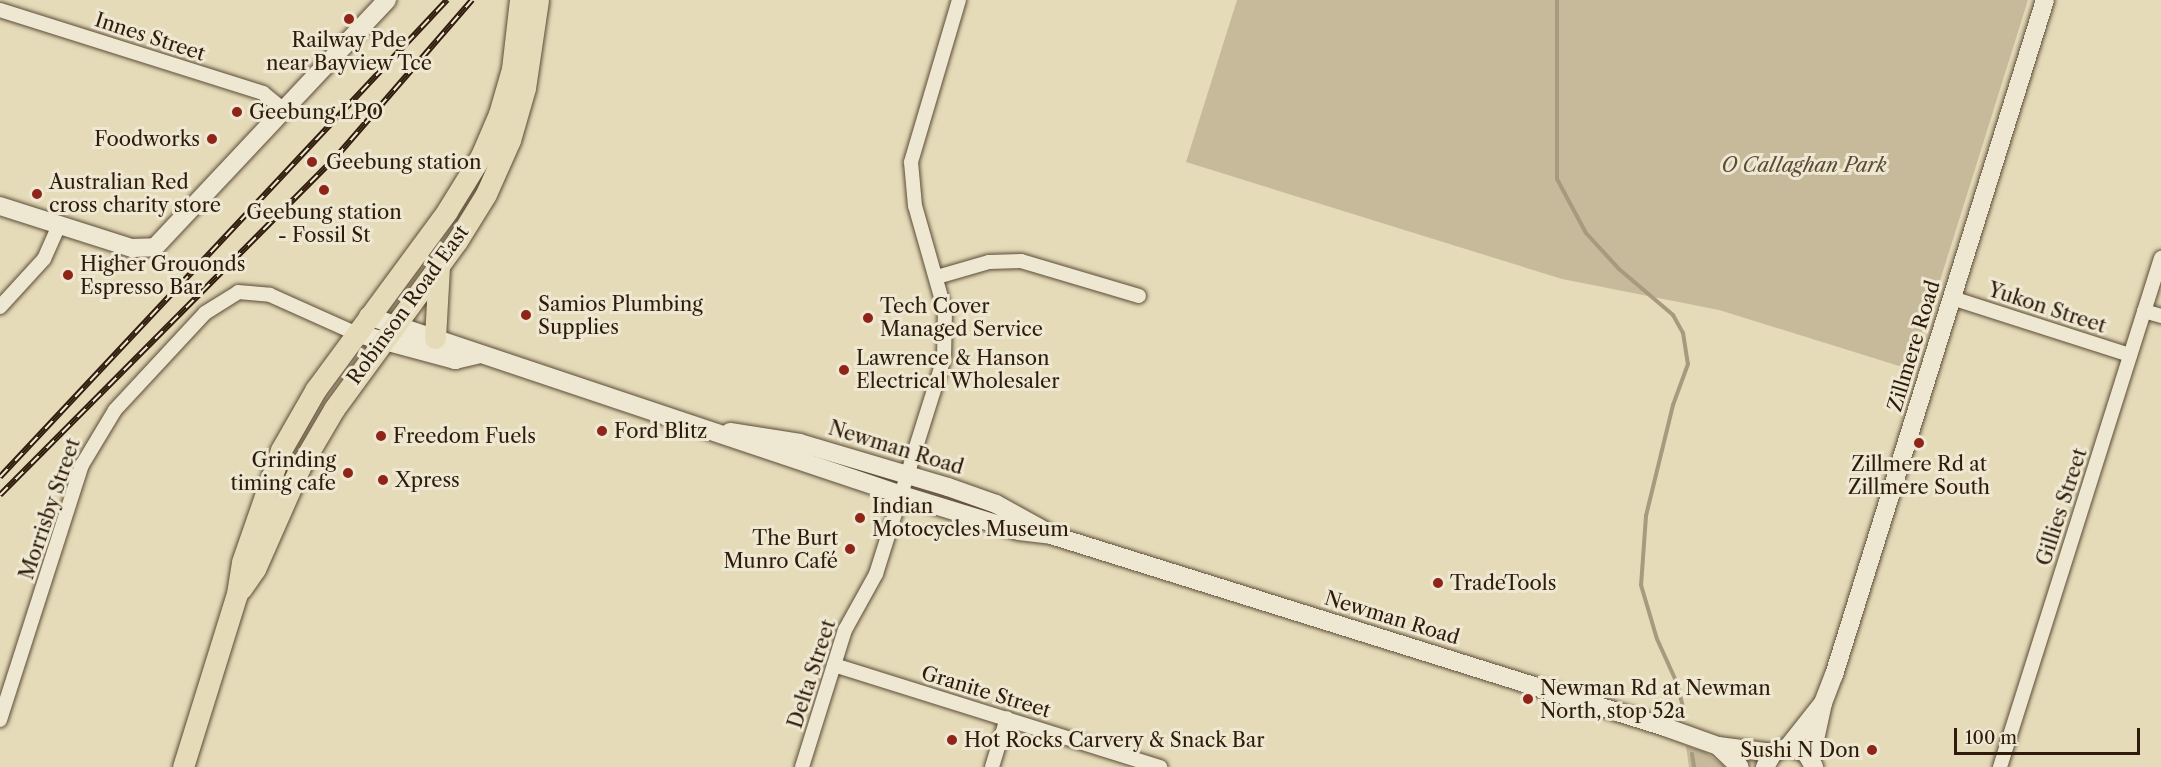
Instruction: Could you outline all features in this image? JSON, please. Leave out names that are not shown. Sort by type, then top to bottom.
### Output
[{"type":"main road","points":[[0,206],[132,248],[150,249],[167,238],[387,0]]},
{"type":"main road","name":"Robinson Road East","points":[[183,767],[237,594],[242,562],[281,450],[304,406],[355,333],[447,211],[490,137],[512,69],[520,0]]},
{"type":"main road","name":"Robinson Road East","points":[[237,594],[255,569],[285,498],[316,438],[439,266],[486,194],[510,140],[532,57],[538,0]]},
{"type":"main road","name":"Zillmere Road","points":[[1813,763],[1823,703],[2045,0]]},
{"type":"main road","points":[[435,338],[439,266]]},
{"type":"main road","name":"Newman Road","points":[[368,316],[389,333],[455,360],[477,355]]},
{"type":"main road","name":"Newman Road","points":[[355,333],[389,333],[435,338],[477,355],[719,431],[751,446],[902,495],[1019,531],[1051,535],[1718,746],[1775,756],[1801,749],[1813,763]]},
{"type":"main road","name":"Newman Road","points":[[719,431],[800,443],[908,475],[996,504],[1051,535]]},
{"type":"main road","name":"Zillmere Road","points":[[1775,756],[1823,703]]},
{"type":"main road","name":"Newman Road","points":[[1718,746],[1740,767]]},
{"type":"street","name":"Delta Street","points":[[802,767],[849,621],[876,574],[947,346],[945,311],[915,206],[911,162],[959,0]]},
{"type":"street","name":"Innes Street","points":[[0,10],[263,93],[284,109]]},
{"type":"street","points":[[0,307],[44,259],[59,225]]},
{"type":"street","name":"Gillies Street","points":[[2000,767],[2161,258]]},
{"type":"street","points":[[937,277],[982,263],[1020,261],[1139,296]]},
{"type":"street","name":"Newman Road","points":[[238,292],[270,295],[355,333]]},
{"type":"street","name":"Morrisby Street","points":[[0,720],[82,465],[93,442],[115,410],[205,314],[238,292]]},
{"type":"street","name":"Yukon Street","points":[[1952,298],[2130,355]]},
{"type":"street","points":[[2144,311],[2161,316]]},
{"type":"street","name":"Granite Street","points":[[834,665],[1160,767]]},
{"type":"street","points":[[992,767],[1007,718]]},
{"type":"green space","name":"O Callaghan Park","points":[[1237,0],[2028,0],[1912,370],[1719,310],[1562,279],[1186,162]]},
{"type":"green space","points":[[1686,746],[1705,752],[1726,767],[1689,767]]},
{"type":"waterway","points":[[1557,0],[1557,179],[1586,233],[1619,269],[1673,315],[1683,333],[1688,364],[1673,405],[1646,516],[1641,585],[1657,639],[1677,683],[1684,712]]},
{"type":"waterway","points":[[1692,754],[1694,767]]},
{"type":"railway","points":[[0,477],[447,0]]},
{"type":"railway","points":[[0,495],[336,157],[472,0]]},
{"type":"place","name":"Railway Pde near Bayview Tce","points":[[349,19]]},
{"type":"place","name":"Geebung LPO","points":[[237,112]]},
{"type":"place","name":"Foodworks","points":[[212,139]]},
{"type":"place","name":"Geebung station","points":[[312,162]]},
{"type":"place","name":"Geebung station - Fossil St","points":[[324,190]]},
{"type":"place","name":"Australian Red cross charity store","points":[[37,194]]},
{"type":"place","name":"Higher Grouonds Espresso Bar","points":[[68,275]]},
{"type":"place","name":"Samios Plumbing Supplies","points":[[526,315]]},
{"type":"place","name":"Tech Cover Managed Service","points":[[868,318]]},
{"type":"place","name":"Lawrence & Hanson Electrical Wholesaler","points":[[844,370]]},
{"type":"place","name":"Ford Blitz","points":[[602,431]]},
{"type":"place","name":"Freedom Fuels","points":[[381,436]]},
{"type":"place","name":"Zillmere Rd at Zillmere South","points":[[1919,443]]},
{"type":"place","name":"Grinding timing cafe","points":[[348,473]]},
{"type":"place","name":"Xpress","points":[[383,480]]},
{"type":"place","name":"Indian Motocycles Museum","points":[[860,518]]},
{"type":"place","name":"The Burt Munro Café","points":[[850,549]]},
{"type":"place","name":"TradeTools","points":[[1438,583]]},
{"type":"place","name":"Newman Rd at Newman North, stop 52a","points":[[1528,699]]},
{"type":"place","name":"Hot Rocks Carvery & Snack Bar","points":[[952,740]]},
{"type":"place","name":"Sushi N Don","points":[[1872,750]]}]
